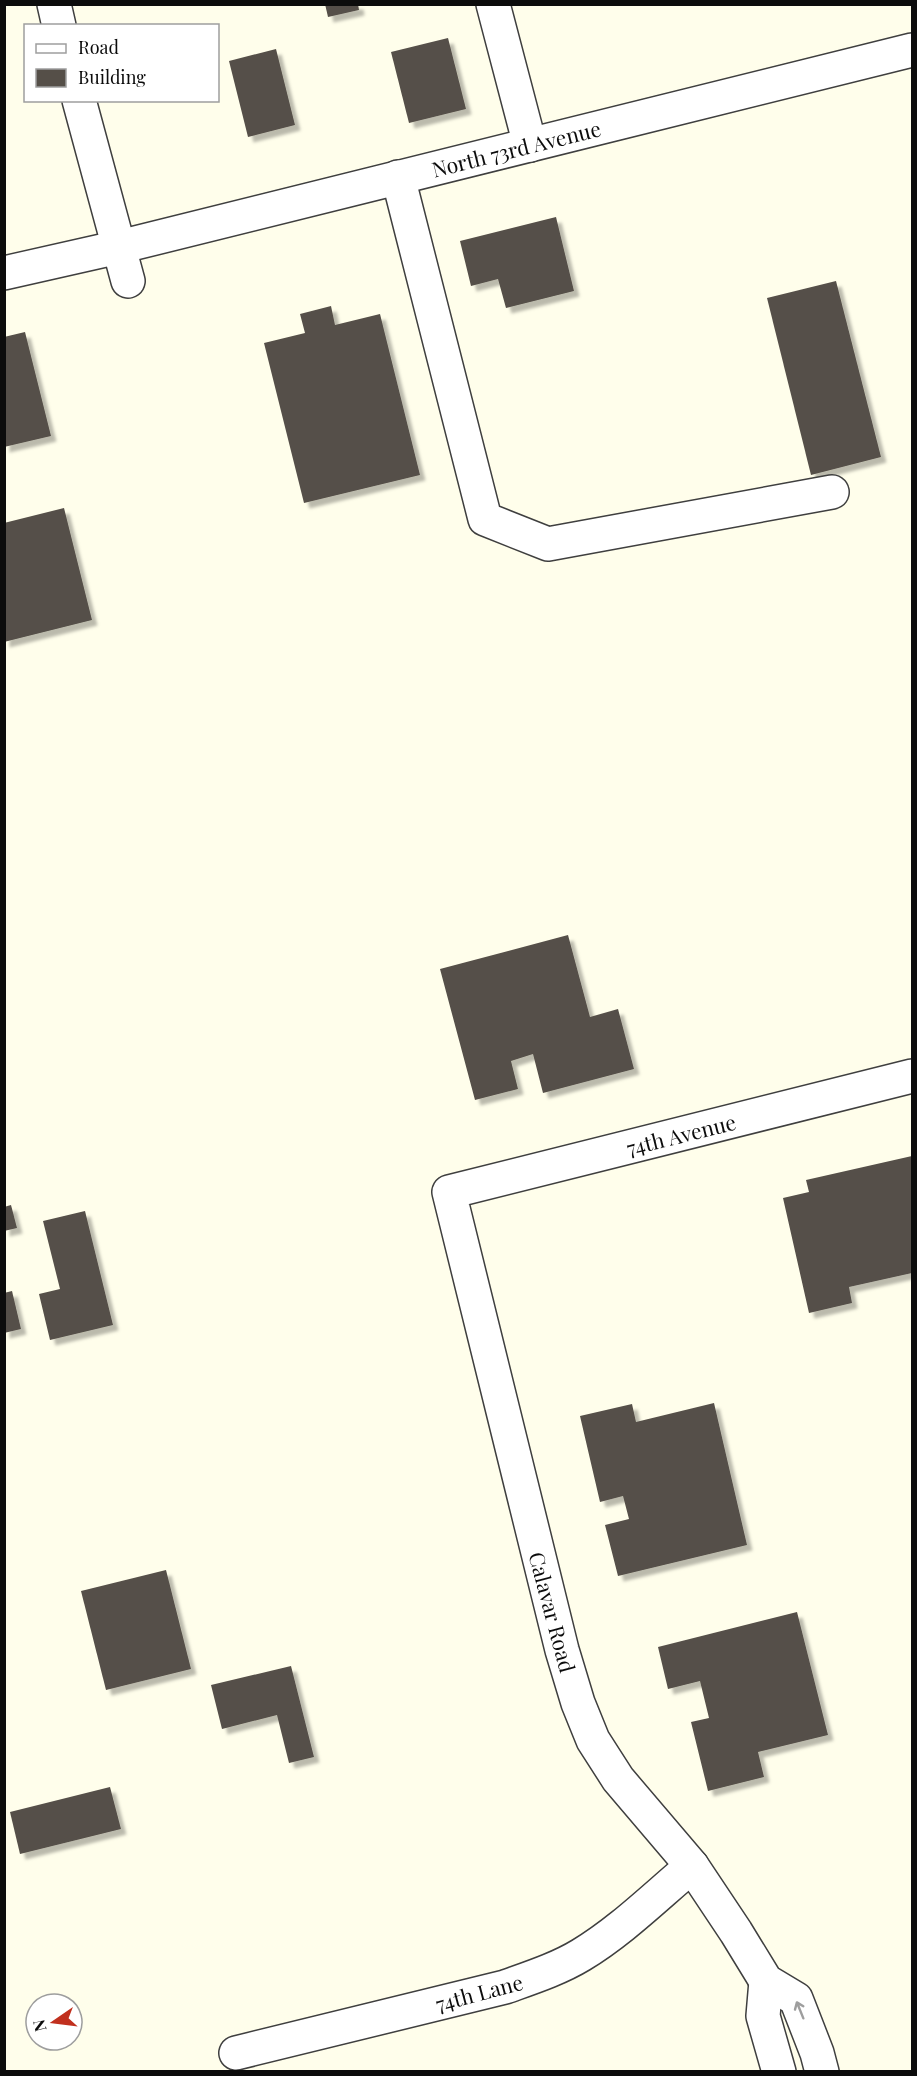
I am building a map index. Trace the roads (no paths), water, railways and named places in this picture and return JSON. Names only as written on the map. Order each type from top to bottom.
[{"type":"street","points":[[54,4],[59,24]]},
{"type":"street","points":[[493,4],[530,145]]},
{"type":"street","name":"North 73rd Avenue","points":[[4,273],[119,247],[912,50]]},
{"type":"street","points":[[80,102],[128,281]]},
{"type":"street","points":[[398,177],[485,519],[548,544],[832,492]]},
{"type":"street","name":"74th Avenue","points":[[449,1192],[912,1076]]},
{"type":"street","name":"Calavar Road","points":[[449,1192],[562,1650],[578,1703],[593,1740],[618,1779],[692,1866],[766,1981],[796,2000],[822,2072]]},
{"type":"street","name":"74th Lane","points":[[236,2054],[505,1987],[535,1976],[580,1956],[613,1933],[692,1866]]},
{"type":"street","points":[[766,1981],[764,2016],[779,2072]]}]
